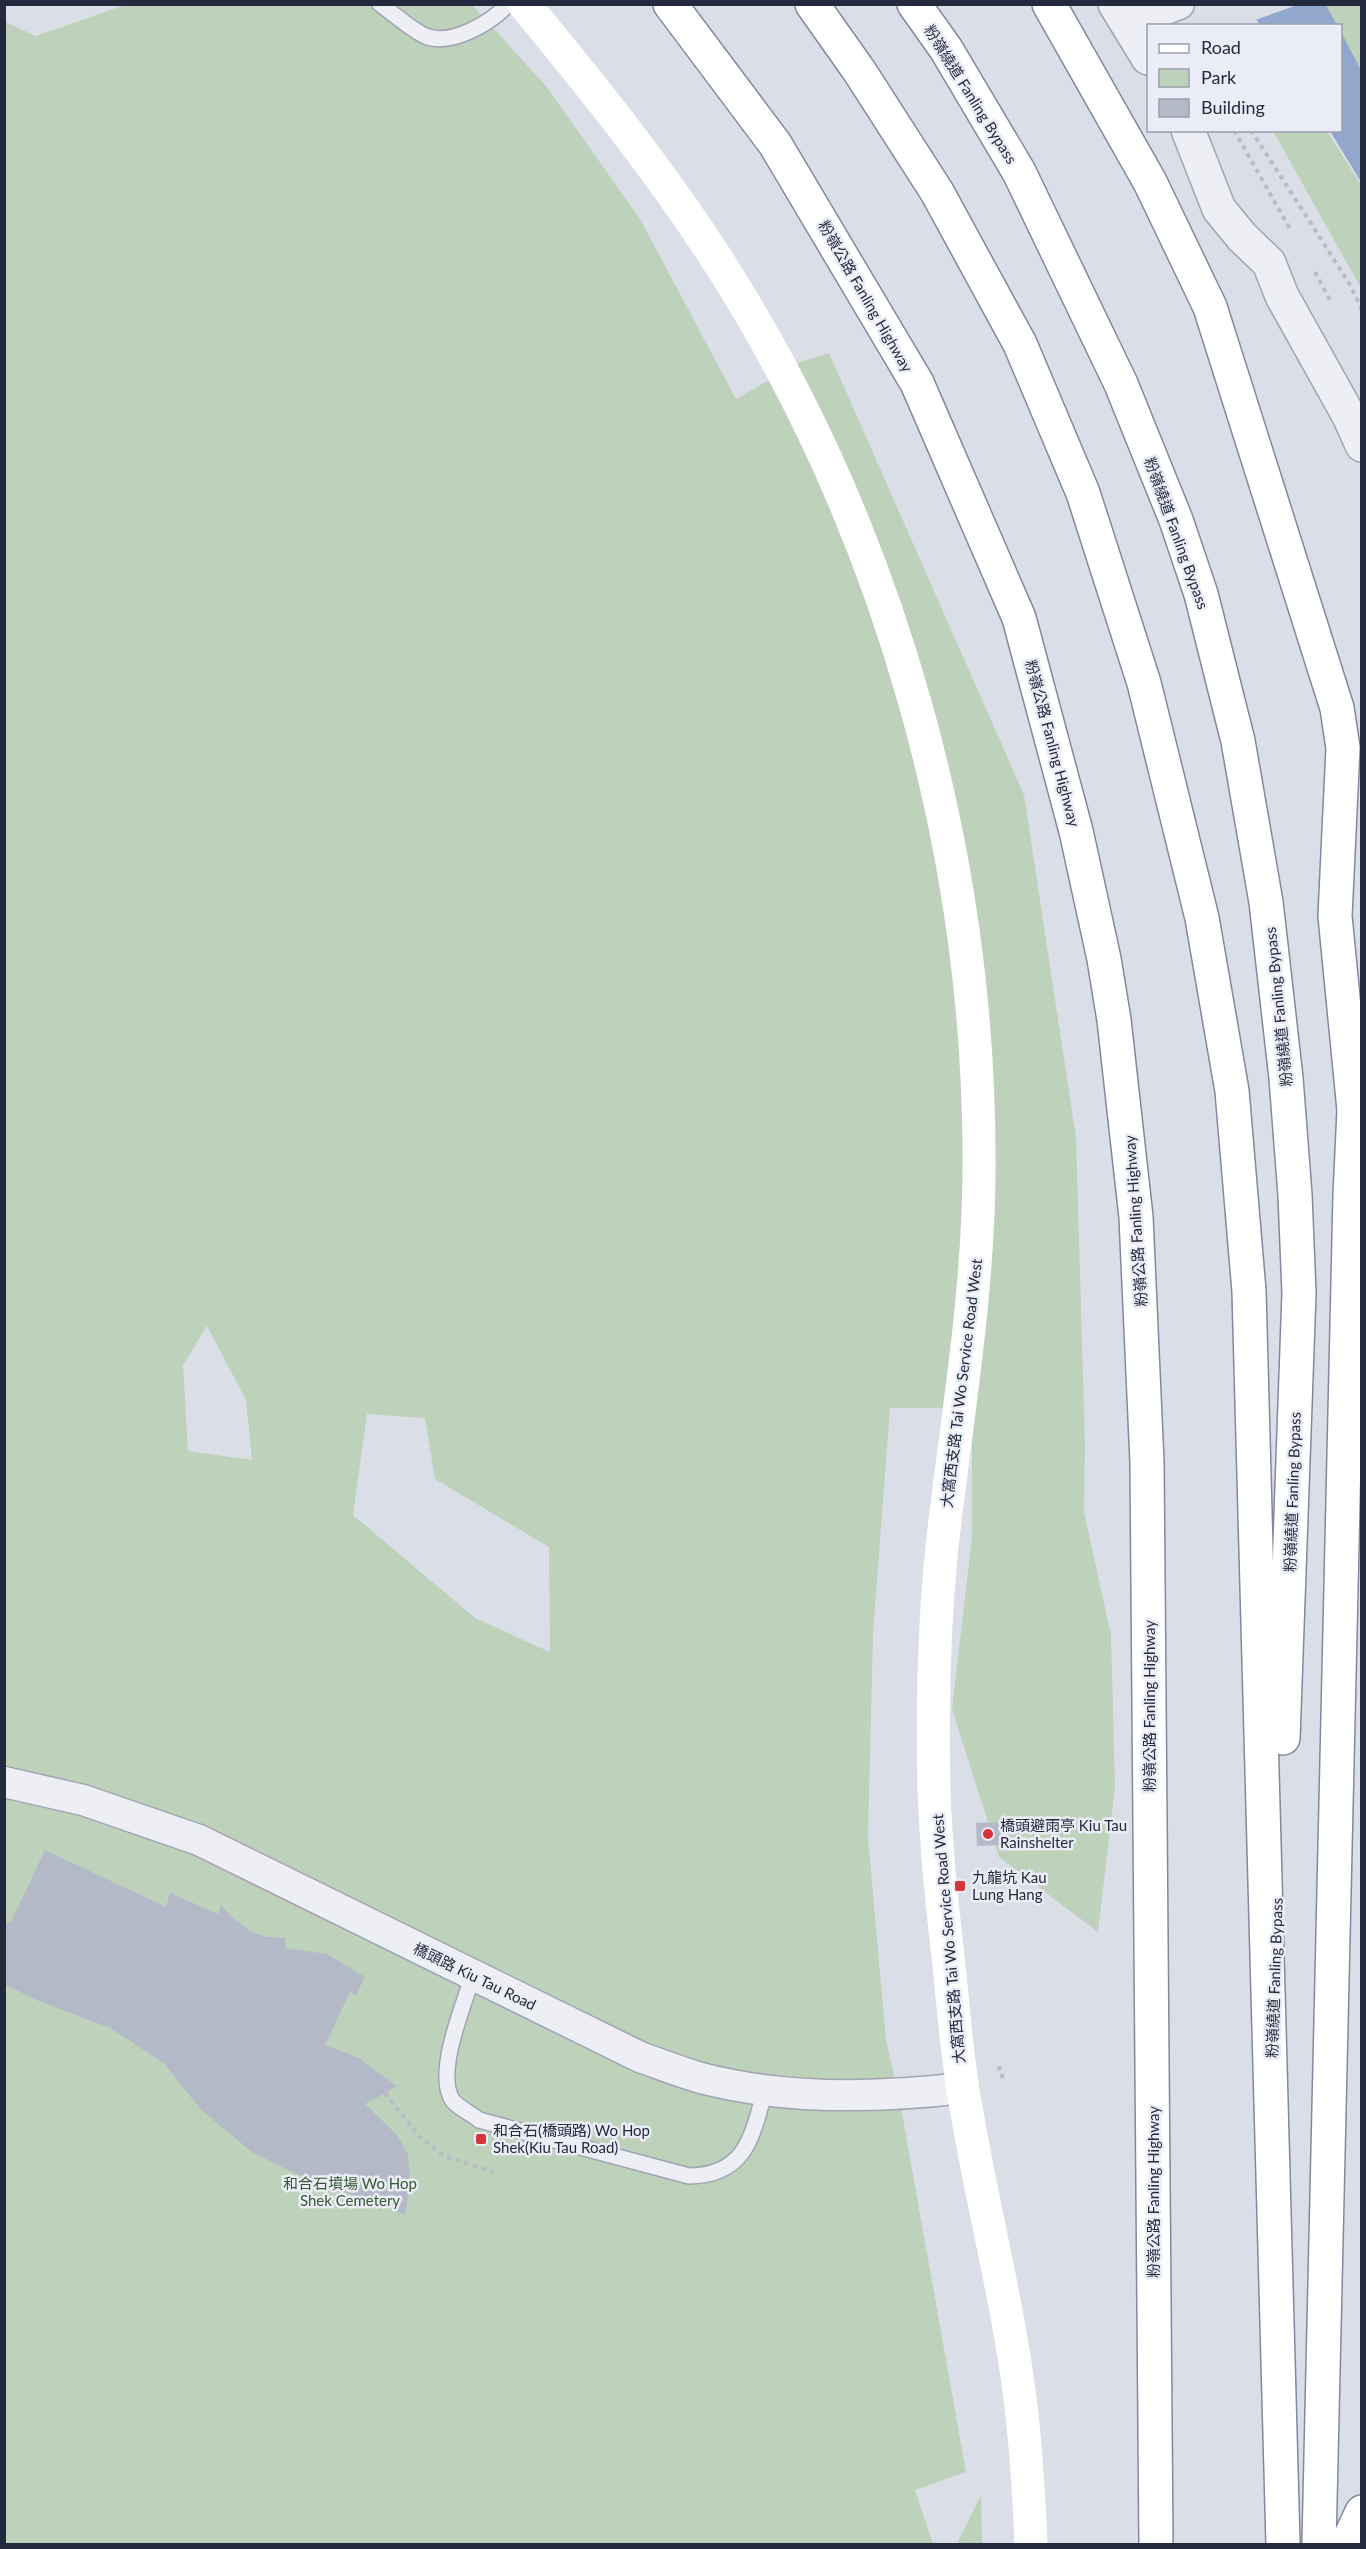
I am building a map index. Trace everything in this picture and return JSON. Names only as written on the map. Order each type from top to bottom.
[{"type":"main road","name":"大窩西支路 Tai Wo Service Road West","points":[[524,4],[645,154],[688,214],[729,278],[801,410],[831,474],[882,602],[928,747],[948,832],[962,912],[971,987],[978,1067],[980,1178],[970,1326],[944,1528],[934,1703],[934,1790],[940,1884],[963,2088],[1021,2400],[1031,2544]]},
{"type":"main road","name":"粉嶺公路 Fanling Highway","points":[[670,4],[775,144],[917,383],[946,446],[1019,618],[1076,831],[1104,959],[1131,1150],[1143,1343],[1147,1462],[1156,2543]]},
{"type":"main road","points":[[812,4],[860,72],[936,192],[1020,344],[1083,493],[1140,672],[1202,918],[1232,1091],[1250,1291],[1283,2544]]},
{"type":"main road","name":"粉嶺繞道 Fanling Bypass","points":[[914,4],[946,49],[1019,172],[1121,384],[1176,520],[1220,663],[1238,741],[1266,902],[1286,1078],[1299,1293],[1270,2084]]},
{"type":"main road","points":[[1049,4],[1150,182],[1210,307],[1337,708],[1343,748],[1335,916],[1358,1118],[1350,1196],[1327,2094],[1319,2544]]},
{"type":"main road","points":[[1347,2544],[1362,2512]]},
{"type":"street","points":[[1147,55],[1121,14],[1179,4]]},
{"type":"street","points":[[1189,132],[1219,209],[1269,263],[1282,296],[1349,416],[1362,445]]},
{"type":"street","name":"橋頭路 Kiu Tau Road","points":[[4,1782],[82,1800],[199,1840],[640,2057],[701,2078],[765,2090],[908,2095],[963,2088]]},
{"type":"lane","points":[[380,4],[425,36],[454,37],[494,19],[508,4]]},
{"type":"lane","points":[[473,1975],[448,2060],[446,2083],[454,2101],[479,2120],[689,2176],[711,2176],[737,2162],[752,2137],[765,2090]]},
{"type":"path","points":[[1252,132],[1349,283],[1362,310]]},
{"type":"path","points":[[386,2093],[420,2136],[444,2156],[495,2173]]},
{"type":"green space","name":"和合石墳場 Wo Hop Shek Cemetery","points":[[125,5],[472,5],[546,86],[640,219],[736,399],[801,362],[829,353],[1024,795],[1076,1138],[1085,1446],[1084,1512],[1111,1635],[1115,1787],[1098,1932],[999,1857],[952,1709],[972,1537],[972,1408],[890,1408],[873,1633],[868,1837],[886,2040],[900,2102],[966,2472],[915,2490],[933,2544],[5,2544],[5,22],[36,36]],"holes":[[[207,1326],[246,1400],[252,1460],[188,1451],[183,1365]],[[367,1414],[425,1418],[435,1479],[549,1547],[550,1652],[475,1618],[353,1515]]]},
{"type":"green space","points":[[1326,5],[1361,5],[1361,71],[1342,34],[1342,24],[1336,24]]},
{"type":"green space","points":[[1274,132],[1328,132],[1361,185],[1361,288]]},
{"type":"green space","points":[[981,2495],[982,2544],[957,2544]]},
{"type":"water","points":[[1246,5],[1326,5],[1336,24],[1259,24]]},
{"type":"water","points":[[1342,34],[1361,70],[1361,182],[1331,132],[1342,132]]},
{"type":"pier","points":[[1243,4],[1297,5],[1253,21]]},
{"type":"building","name":"橋頭避雨亭 Kiu Tau Rainshelter","points":[[1000,1822],[1001,1845],[977,1846],[976,1823]]},
{"type":"building","points":[[45,1850],[166,1907],[170,1893],[218,1914],[221,1905],[234,1919],[252,1932],[266,1937],[286,1938],[285,1948],[327,1954],[365,1977],[356,1995],[350,1992],[325,2045],[359,2058],[397,2086],[365,2104],[396,2134],[408,2154],[410,2186],[405,2215],[292,2172],[252,2152],[201,2110],[164,2063],[110,2028],[39,2001],[4,1984],[4,1923],[11,1922]]},
{"type":"place","name":"橋頭避雨亭 Kiu Tau Rainshelter","points":[[988,1834]]},
{"type":"place","name":"九龍坑 Kau Lung Hang","points":[[960,1886]]},
{"type":"place","name":"和合石(橋頭路) Wo Hop Shek(Kiu Tau Road)","points":[[481,2139]]}]
